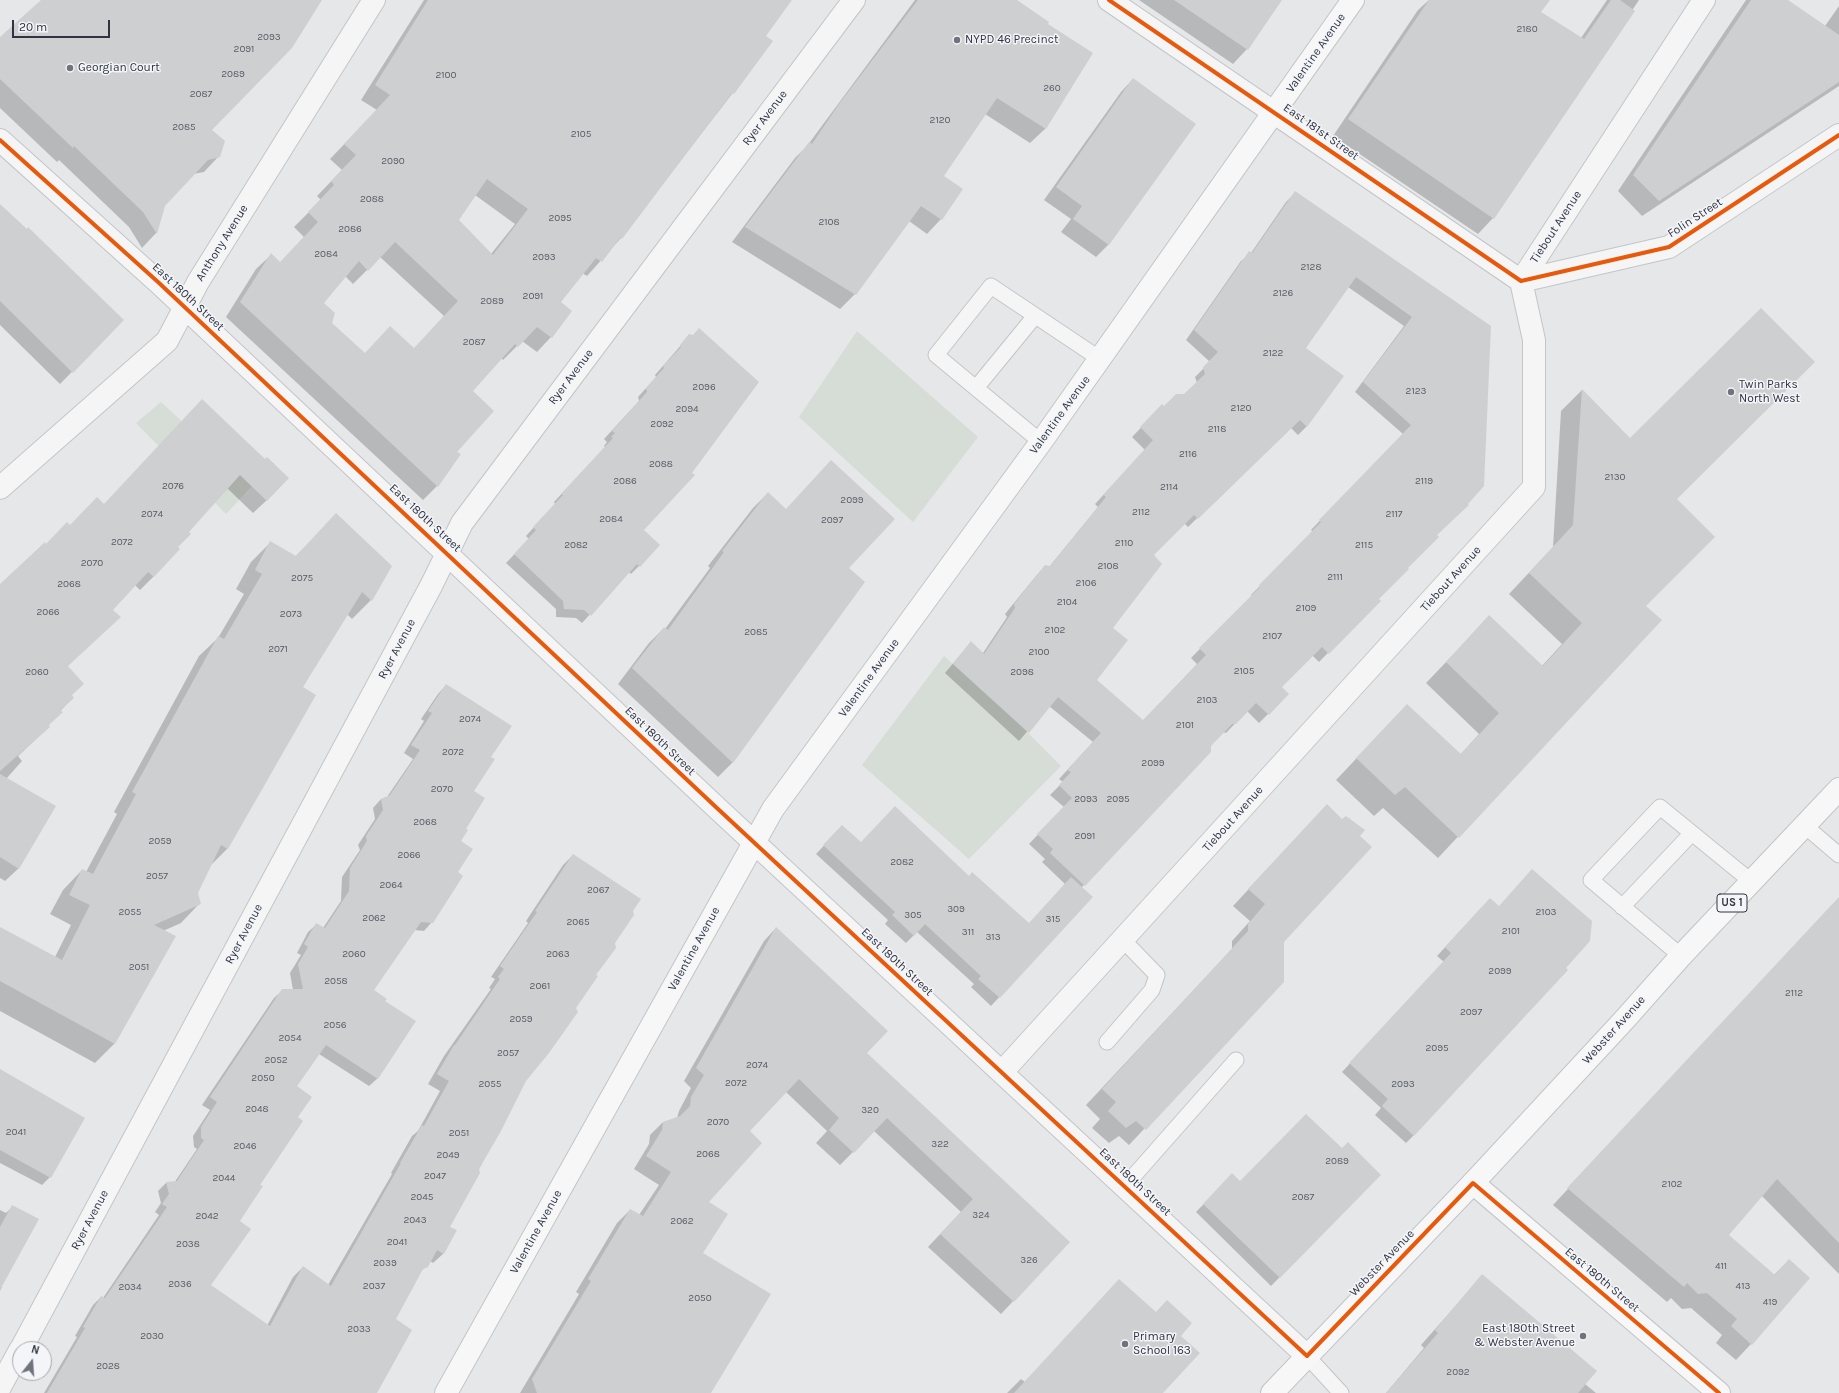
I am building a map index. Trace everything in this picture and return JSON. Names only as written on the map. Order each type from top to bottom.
[{"type":"street","name":"Anthony Avenue","points":[[0,488],[167,341],[198,282],[374,0]]},
{"type":"street","name":"Ryer Avenue","points":[[24,1341],[427,593],[462,523],[854,0]]},
{"type":"street","name":"East 181st Street","points":[[1109,0],[1521,281]]},
{"type":"street","name":"Valentine Avenue","points":[[446,1393],[773,809],[1100,360],[1353,0]]},
{"type":"street","name":"Tiebout Avenue","points":[[1002,1072],[1534,487],[1534,340],[1521,281],[1704,0]]},
{"type":"street","name":"Folin Street","points":[[1521,281],[1669,247],[1839,135]]},
{"type":"street","name":"East 180th Street","points":[[0,140],[184,308],[754,842],[1307,1356]]},
{"type":"street","name":"Webster Avenue","points":[[1272,1393],[1472,1183],[1626,1018],[1681,956],[1839,789]]},
{"type":"street","name":"East 180th Street","points":[[1472,1183],[1720,1393]]},
{"type":"street","name":"Ryer Avenue","points":[[0,1387],[12,1364]]},
{"type":"lane","points":[[1041,442],[936,355],[991,286],[1100,360]]},
{"type":"lane","points":[[976,388],[1035,316]]},
{"type":"lane","points":[[1681,956],[1591,880],[1660,808],[1752,882]]},
{"type":"lane","points":[[1805,826],[1839,856]]},
{"type":"lane","points":[[1622,907],[1691,834]]},
{"type":"lane","points":[[1107,1042],[1152,990],[1157,975],[1123,940]]},
{"type":"lane","points":[[1124,1186],[1236,1060]]},
{"type":"lane","points":[[1307,1356],[1341,1393]]},
{"type":"shaded area","points":[[857,331],[978,437],[913,522],[799,417]]},
{"type":"shaded area","points":[[161,402],[252,486],[226,514],[136,423]]},
{"type":"shaded area","points":[[944,656],[1022,727],[1061,766],[969,859],[862,765]]},
{"type":"building","points":[[41,0],[322,0],[292,48],[212,130],[225,141],[220,157],[208,160],[165,206],[157,234],[143,212],[74,146],[73,148],[0,79],[0,37]]},
{"type":"building","points":[[428,0],[792,0],[766,36],[773,41],[734,94],[732,93],[622,239],[620,238],[602,262],[596,258],[561,302],[572,311],[552,338],[537,327],[518,347],[515,344],[473,391],[494,411],[457,452],[461,454],[438,487],[240,302],[271,253],[280,262],[318,222],[308,212],[334,185],[331,181],[356,155],[344,144],[390,95],[375,85]],"holes":[[[487,179],[528,209],[493,255],[459,220]],[[395,242],[458,301],[414,348],[390,326],[365,353],[332,323],[335,313],[324,303],[359,261],[368,271]]]},
{"type":"building","points":[[918,0],[1017,0],[1049,22],[1048,24],[1093,53],[1046,129],[997,98],[944,176],[963,189],[942,220],[921,206],[856,295],[745,227],[809,142],[812,144],[839,104]]},
{"type":"building","points":[[1174,0],[1282,0],[1248,50]]},
{"type":"building","points":[[1429,0],[1550,0],[1541,12],[1584,39],[1611,0],[1620,0],[1635,11],[1494,219],[1348,119]]},
{"type":"building","points":[[1751,0],[1788,0],[1839,35],[1839,82],[1659,201],[1633,175]]},
{"type":"building","points":[[1133,78],[1196,124],[1109,245],[1073,219],[1082,206],[1056,187]]},
{"type":"building","points":[[1295,191],[1491,326],[1484,486],[1468,504],[1469,505],[1437,535],[1439,537],[1379,599],[1381,601],[1329,654],[1322,647],[1282,687],[1289,694],[1269,715],[1256,703],[1236,724],[1232,724],[1211,746],[1211,752],[1085,886],[1050,853],[1053,849],[1037,834],[1072,798],[1059,785],[1071,772],[1067,770],[1101,733],[1058,697],[1029,733],[953,664],[971,641],[984,654],[1015,608],[1014,604],[1032,581],[1045,565],[1050,566],[1106,497],[1103,495],[1153,440],[1140,427],[1162,404],[1164,406],[1176,394],[1184,394],[1205,374],[1203,367],[1218,352],[1194,330],[1249,251],[1252,253]],"holes":[[[1356,277],[1412,317],[1363,382],[1411,425],[1319,520],[1321,522],[1259,585],[1260,587],[1199,648],[1206,655],[1143,720],[1097,680],[1128,640],[1113,628],[1162,564],[1154,555],[1194,515],[1198,519],[1300,420],[1307,427],[1344,376],[1306,348]]]},
{"type":"building","points":[[0,204],[27,229],[28,227],[124,320],[73,373],[0,301]]},
{"type":"building","points":[[1761,308],[1815,362],[1677,499],[1715,537],[1646,606],[1662,620],[1459,838],[1405,787],[1395,795],[1356,758],[1407,704],[1461,754],[1499,713],[1446,662],[1489,615],[1543,666],[1582,623],[1529,573],[1573,525],[1582,389],[1630,438]]},
{"type":"building","points":[[699,328],[759,382],[692,473],[695,475],[644,530],[660,545],[640,567],[637,564],[591,616],[584,610],[564,609],[563,601],[514,554],[536,530],[533,527],[563,495],[561,494],[613,438],[611,437],[615,433],[612,431],[647,392],[646,388],[664,368],[663,366],[681,347],[680,345],[689,334],[693,335]]},
{"type":"building","points":[[202,399],[265,459],[267,457],[289,478],[267,501],[240,475],[189,532],[191,534],[178,547],[180,549],[154,577],[148,572],[113,610],[121,617],[68,666],[84,684],[72,695],[74,698],[60,710],[63,712],[49,725],[50,727],[0,771],[0,584],[45,542],[46,544],[67,522],[70,525],[97,497],[104,504]]},
{"type":"building","points":[[831,460],[895,519],[849,568],[865,582],[733,763],[632,668],[664,627],[668,630],[724,552],[722,551],[768,492],[786,509]]},
{"type":"building","points":[[336,513],[392,566],[372,601],[362,592],[303,687],[316,695],[228,849],[221,845],[198,893],[201,904],[154,925],[176,936],[115,1044],[0,981],[0,927],[62,960],[90,905],[69,895],[82,869],[93,874],[136,794],[132,792],[218,636],[224,639],[262,574],[255,570],[270,541],[296,556]]},
{"type":"building","points":[[446,684],[512,726],[491,757],[495,759],[474,791],[485,798],[466,829],[468,830],[461,841],[473,849],[458,872],[463,876],[433,923],[421,922],[374,990],[387,999],[385,1001],[416,1021],[378,1079],[326,1045],[297,1086],[312,1097],[298,1117],[303,1121],[260,1185],[263,1186],[240,1221],[251,1229],[211,1285],[270,1326],[303,1266],[331,1286],[400,1163],[422,1125],[424,1126],[449,1081],[437,1074],[454,1045],[500,979],[498,977],[504,969],[500,966],[537,912],[535,911],[573,854],[641,899],[633,911],[634,915],[615,943],[616,948],[596,975],[598,976],[576,1008],[578,1012],[549,1053],[526,1081],[501,1131],[479,1169],[480,1173],[450,1227],[457,1230],[444,1254],[437,1250],[428,1267],[423,1269],[396,1319],[412,1330],[377,1393],[47,1393],[85,1328],[83,1327],[101,1296],[105,1298],[167,1207],[162,1204],[169,1194],[166,1182],[177,1181],[204,1140],[201,1138],[201,1127],[217,1102],[210,1097],[282,989],[303,989],[298,964],[308,947],[304,944],[316,923],[325,928],[349,891],[350,868],[367,841],[366,836],[383,810],[381,799],[390,795],[420,750],[411,745],[432,713],[428,711]]},
{"type":"building","points":[[0,774],[56,806],[19,869],[0,857]]},
{"type":"building","points":[[1327,804],[1342,819],[1346,816],[1365,830],[1360,836],[1372,847],[1284,942],[1284,982],[1146,1130],[1136,1121],[1126,1128],[1108,1111],[1116,1102],[1102,1089],[1248,931],[1248,924],[1265,904],[1248,889]]},
{"type":"building","points":[[895,806],[969,876],[972,872],[1029,923],[1071,877],[1093,897],[1000,998],[978,979],[981,976],[925,924],[914,936],[892,915],[895,912],[823,845],[842,825],[861,842]]},
{"type":"building","points":[[1532,869],[1592,921],[1590,941],[1566,968],[1568,970],[1414,1136],[1382,1106],[1388,1099],[1349,1063],[1451,953],[1445,947],[1490,898],[1499,906]]},
{"type":"building","points":[[1839,897],[1839,1243],[1777,1179],[1729,1235],[1775,1275],[1789,1259],[1810,1278],[1752,1345],[1731,1326],[1737,1319],[1707,1293],[1698,1294],[1687,1283],[1684,1287],[1567,1188]]},
{"type":"building","points":[[776,927],[888,1031],[867,1053],[1070,1242],[1014,1302],[940,1234],[973,1199],[887,1118],[854,1153],[829,1130],[839,1118],[799,1079],[750,1131],[762,1143],[709,1202],[728,1214],[703,1253],[771,1294],[711,1393],[537,1393],[532,1379],[591,1281],[588,1279],[630,1209],[643,1216],[671,1172],[646,1156],[662,1130],[663,1122],[680,1116],[690,1106],[691,1097],[704,1075],[696,1068]]},
{"type":"building","points":[[0,1069],[85,1118],[51,1178],[0,1150]]},
{"type":"building","points":[[1306,1114],[1342,1148],[1348,1142],[1381,1175],[1280,1278],[1203,1204],[1232,1173],[1240,1181]]},
{"type":"building","points":[[12,1205],[39,1219],[0,1290],[0,1227]]},
{"type":"building","points":[[1482,1274],[1597,1371],[1578,1393],[1386,1393],[1438,1333],[1435,1330]]},
{"type":"building","name":"Primary School 163","points":[[1119,1279],[1156,1312],[1167,1300],[1192,1323],[1181,1336],[1200,1353],[1163,1393],[1014,1393]]},
{"type":"cycle path","points":[[1109,0],[1521,281],[1669,247],[1839,135]]},
{"type":"cycle path","points":[[0,140],[158,282],[718,809],[1307,1356],[1473,1183],[1719,1393]]},
{"type":"place","name":"NYPD 46 Precinct","points":[[957,40]]},
{"type":"place","name":"Georgian Court","points":[[70,68]]},
{"type":"place","name":"Twin Parks North West","points":[[1731,392]]},
{"type":"place","name":"East 180th Street & Webster Avenue","points":[[1583,1336]]},
{"type":"place","name":"Primary School 163","points":[[1125,1344]]}]
